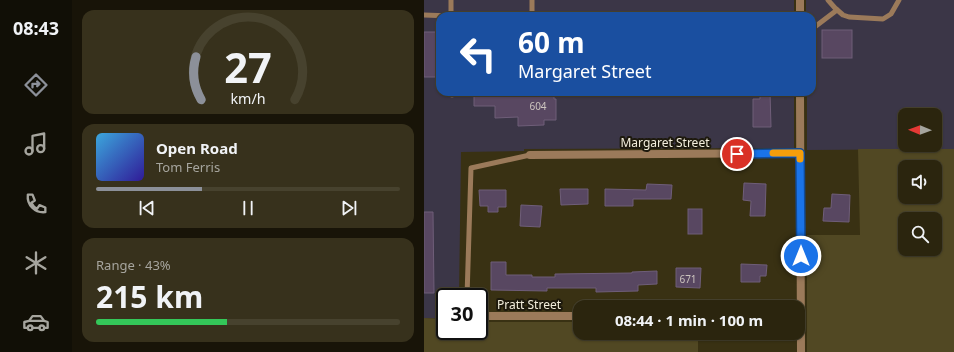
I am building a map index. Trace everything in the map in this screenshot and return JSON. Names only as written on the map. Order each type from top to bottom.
[{"type":"street","points":[[800,0],[800,12]]},
{"type":"street","points":[[800,96],[800,300]]},
{"type":"street","name":"Margaret Street","points":[[530,155],[800,153]]},
{"type":"street","name":"Pratt Street","points":[[488,316],[573,316]]},
{"type":"street","points":[[801,340],[801,352]]},
{"type":"lane","points":[[451,0],[451,12]]},
{"type":"lane","points":[[532,0],[532,12]]},
{"type":"lane","points":[[828,0],[843,15],[883,19],[891,14],[899,0]]},
{"type":"lane","points":[[816,26],[837,10]]},
{"type":"lane","points":[[424,15],[436,15]]},
{"type":"lane","points":[[467,288],[470,168],[530,155]]},
{"type":"shaded area","points":[[424,0],[794,0],[794,12],[436,12],[436,96],[794,96],[794,148],[524,149],[524,151],[461,152],[459,288],[436,288],[436,319],[424,318]]},
{"type":"shaded area","points":[[806,0],[954,0],[954,149],[942,149],[942,108],[898,108],[898,149],[807,150],[807,96],[816,96],[816,12],[806,12]]},
{"type":"shaded area","points":[[858,149],[898,149],[898,152],[942,152],[942,149],[954,149],[954,352],[807,352],[807,235],[860,235]]},
{"type":"shaded area","points":[[424,318],[436,319],[436,340],[488,340],[488,322],[573,322],[573,340],[698,340],[698,352],[424,352]]},
{"type":"building","points":[[822,30],[852,30],[852,58],[822,58]]},
{"type":"building","points":[[424,32],[436,32],[436,77],[424,77]]},
{"type":"building","points":[[474,96],[554,96],[554,99],[556,99],[556,120],[544,120],[544,125],[518,126],[518,117],[495,118],[495,106],[474,106]]},
{"type":"building","points":[[760,96],[770,96],[771,127],[753,127],[753,99],[760,99]]},
{"type":"building","points":[[744,183],[766,184],[765,216],[750,216],[751,201],[743,200]]},
{"type":"building","points":[[647,184],[672,185],[671,199],[633,199],[633,206],[605,206],[605,189],[646,190]]},
{"type":"building","points":[[560,189],[588,189],[588,204],[561,205]]},
{"type":"building","points":[[479,190],[506,190],[506,207],[498,207],[498,212],[488,212],[488,206],[480,206]]},
{"type":"building","points":[[832,194],[850,195],[849,222],[823,221],[824,208],[831,208]]},
{"type":"building","points":[[521,205],[542,206],[540,227],[520,226]]},
{"type":"building","points":[[688,209],[702,209],[702,234],[688,234]]},
{"type":"building","points":[[424,212],[433,212],[434,293],[424,293]]},
{"type":"building","points":[[491,262],[506,262],[506,275],[532,275],[532,277],[555,277],[555,274],[632,273],[657,271],[657,284],[638,285],[638,291],[596,292],[596,288],[547,288],[547,291],[491,290]]},
{"type":"building","points":[[741,264],[767,265],[766,276],[760,276],[760,282],[741,282]]},
{"type":"building","points":[[676,268],[701,268],[700,288],[676,287]]},
{"type":"slow traffic","points":[[773,153],[800,153],[800,159]]},
{"type":"route","points":[[737,154],[800,153],[801,256]]}]
